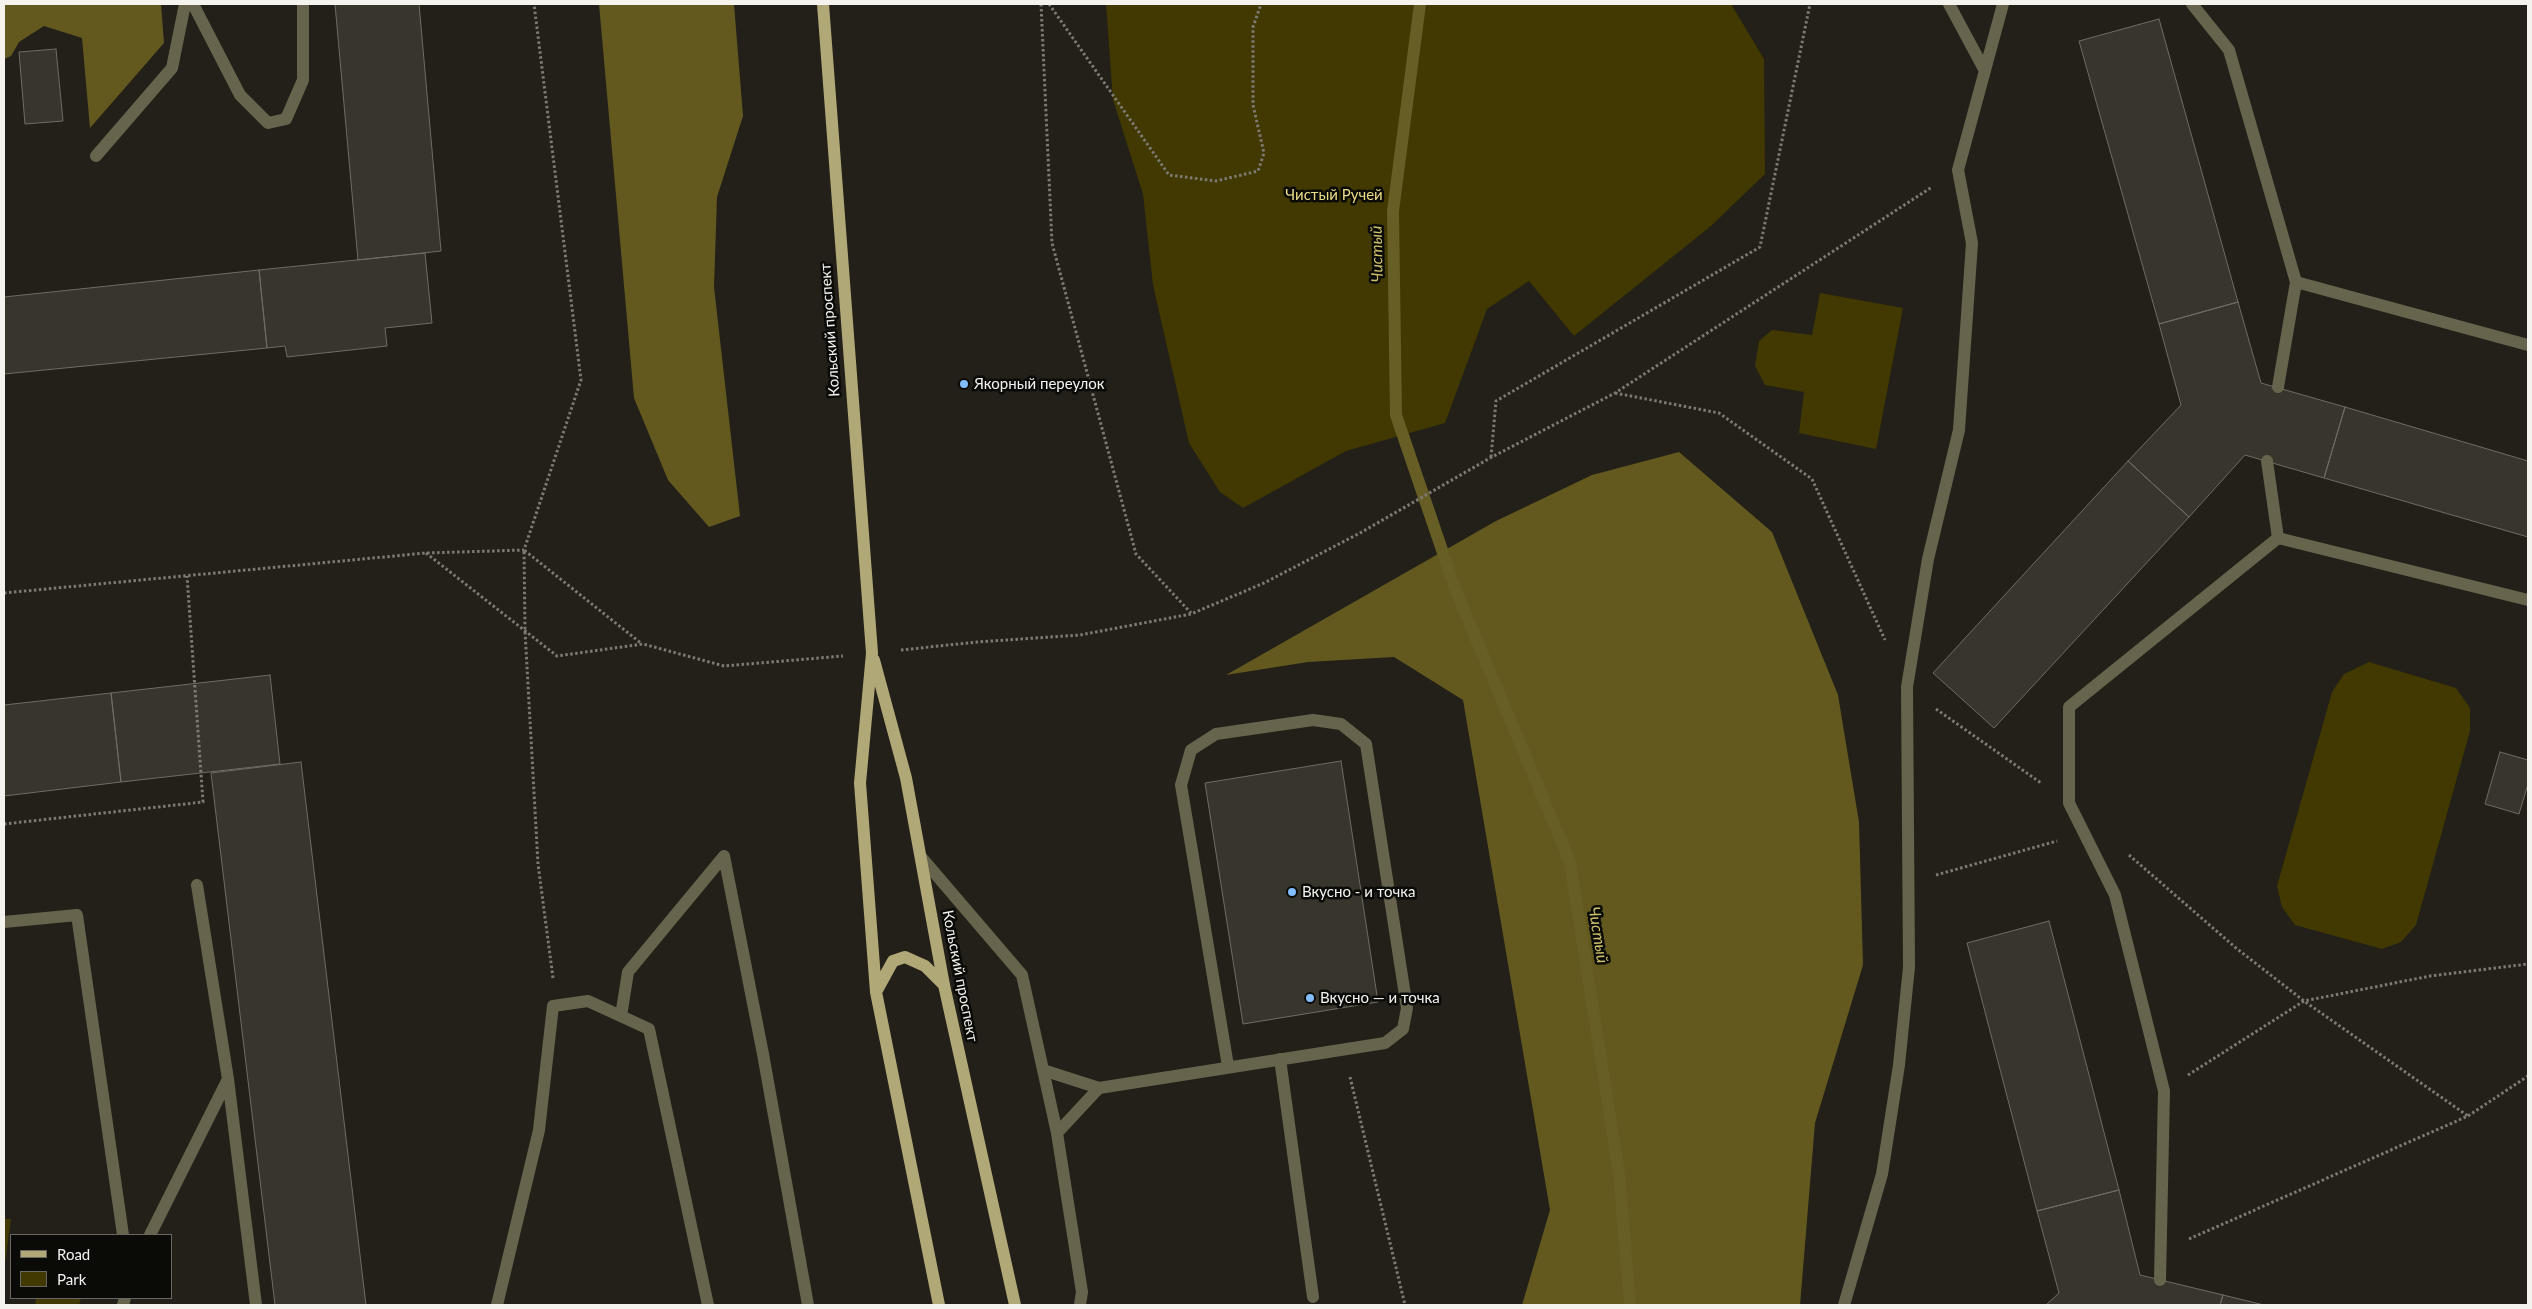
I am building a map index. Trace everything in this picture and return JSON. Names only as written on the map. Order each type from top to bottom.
[{"type":"main road","name":"Кольский проспект","points":[[823,4],[872,653],[860,783],[876,992],[938,1305]]},
{"type":"main road","name":"Кольский проспект","points":[[872,653],[906,778],[944,984],[1015,1305]]},
{"type":"main road","points":[[876,992],[893,961],[905,956],[925,966],[944,984]]},
{"type":"street","points":[[96,156],[172,68],[185,4]]},
{"type":"street","points":[[193,4],[240,95],[268,123],[286,119],[303,80],[303,4]]},
{"type":"street","points":[[1949,4],[1985,71]]},
{"type":"street","points":[[1844,1305],[1882,1174],[1898,1074],[1909,968],[1907,687],[1928,559],[1958,430],[1972,243],[1958,170],[2003,4]]},
{"type":"street","points":[[2192,4],[2229,50],[2296,282],[2278,388]]},
{"type":"street","points":[[2296,282],[2528,346]]},
{"type":"street","points":[[2267,461],[2278,538]]},
{"type":"street","points":[[2278,538],[2528,600]]},
{"type":"street","points":[[2160,1280],[2164,1091],[2115,895],[2069,804],[2069,706],[2278,538]]},
{"type":"street","points":[[1043,1070],[1099,1088],[1228,1066],[1385,1044],[1403,1029],[1407,1008],[1366,744],[1341,724],[1312,720],[1216,734],[1191,750],[1181,785],[1228,1066]]},
{"type":"street","points":[[621,1016],[628,972],[724,856],[764,1054],[808,1305]]},
{"type":"street","points":[[921,857],[1022,975],[1057,1133],[1082,1292],[1080,1305]]},
{"type":"street","points":[[197,885],[228,1079],[256,1305]]},
{"type":"street","points":[[4,922],[77,915],[123,1234]]},
{"type":"street","points":[[498,1305],[539,1130],[553,1006],[588,1001],[648,1029],[708,1305]]},
{"type":"street","points":[[1280,1059],[1314,1297]]},
{"type":"street","points":[[150,1234],[228,1079]]},
{"type":"street","points":[[1057,1133],[1099,1088]]},
{"type":"path","points":[[534,4],[581,380],[524,550],[525,631],[538,864],[553,970],[553,1006]]},
{"type":"path","points":[[1042,4],[1052,243],[1136,554],[1191,614]]},
{"type":"path","points":[[1049,4],[1169,175],[1216,181],[1258,171],[1264,153],[1253,105],[1253,27],[1260,4]]},
{"type":"path","points":[[1490,458],[1496,401],[1760,247],[1810,4]]},
{"type":"path","points":[[426,553],[557,656],[642,644],[724,666],[977,642],[1080,636],[1191,614],[1264,583],[1360,533],[1490,458],[1615,393],[1958,170]]},
{"type":"path","points":[[1615,393],[1719,413],[1812,479],[1886,642]]},
{"type":"path","points":[[4,593],[426,553],[524,550],[642,644]]},
{"type":"path","points":[[4,824],[203,802],[187,576]]},
{"type":"path","points":[[1907,687],[2069,804]]},
{"type":"path","points":[[1908,882],[2084,834]]},
{"type":"path","points":[[2127,854],[2236,948],[2304,1001],[2468,1116]]},
{"type":"path","points":[[2164,1091],[2304,1001],[2430,976],[2528,964]]},
{"type":"path","points":[[1343,1049],[1405,1305]]},
{"type":"path","points":[[2162,1251],[2468,1116],[2528,1076]]},
{"type":"green space","name":"Чистый Ручей","points":[[1106,4],[1731,4],[1764,59],[1765,174],[1711,226],[1574,336],[1529,281],[1487,309],[1445,423],[1346,451],[1243,508],[1220,492],[1189,443],[1153,285],[1143,194],[1113,100]]},
{"type":"green space","points":[[1820,293],[1903,308],[1876,449],[1799,433],[1804,392],[1765,385],[1755,366],[1759,341],[1772,330],[1812,335]]},
{"type":"green space","points":[[2369,662],[2456,688],[2470,708],[2470,731],[2416,925],[2401,942],[2382,949],[2295,925],[2282,907],[2277,886],[2332,692],[2344,674]]},
{"type":"green space","points":[[4,1219],[11,1219],[4,1270]]},
{"type":"green space","points":[[36,1299],[81,1299],[79,1305],[35,1305]]},
{"type":"shaded area","points":[[4,4],[161,4],[164,43],[90,128],[82,38],[44,26],[19,42],[11,56],[4,59]]},
{"type":"shaded area","points":[[599,4],[734,4],[743,116],[717,197],[714,287],[740,516],[709,527],[668,480],[634,398]]},
{"type":"shaded area","points":[[1679,452],[1772,532],[1838,695],[1859,822],[1863,965],[1815,1123],[1800,1305],[1522,1305],[1550,1210],[1463,700],[1394,657],[1308,662],[1226,675],[1496,521],[1592,475]]},
{"type":"building","points":[[335,4],[419,4],[441,251],[358,260]]},
{"type":"building","points":[[2159,19],[2238,302],[2159,324],[2079,41]]},
{"type":"building","points":[[56,49],[63,121],[25,124],[19,52]]},
{"type":"building","points":[[425,253],[432,323],[385,328],[387,346],[287,357],[285,346],[267,348],[259,270]]},
{"type":"building","points":[[259,270],[267,348],[4,374],[4,297]]},
{"type":"building","points":[[2238,302],[2261,383],[2345,407],[2324,478],[2245,455],[2189,517],[2128,461],[2181,405],[2159,324]]},
{"type":"building","points":[[2345,407],[2528,461],[2528,537],[2324,478]]},
{"type":"building","points":[[2128,461],[2189,517],[1994,728],[1933,673]]},
{"type":"building","points":[[270,675],[280,764],[121,782],[111,693]]},
{"type":"building","points":[[111,693],[121,782],[4,796],[4,705]]},
{"type":"building","points":[[2500,752],[2528,760],[2528,784],[2519,814],[2485,804]]},
{"type":"building","name":"Вкусно - и точка","points":[[1341,761],[1378,1002],[1243,1024],[1205,783]]},
{"type":"building","points":[[301,762],[366,1305],[275,1305],[211,773]]},
{"type":"building","points":[[2049,921],[2119,1190],[2037,1211],[1967,943]]},
{"type":"building","points":[[2119,1190],[2140,1275],[2223,1295],[2220,1305],[2046,1305],[2059,1293],[2037,1211]]},
{"type":"building","points":[[2223,1295],[2264,1305],[2220,1305]]},
{"type":"waterway","name":"Чистый","points":[[1420,4],[1393,211],[1396,415],[1456,591],[1570,862],[1619,1174],[1630,1305]]},
{"type":"place","name":"Якорный переулок","points":[[964,384]]},
{"type":"place","name":"Вкусно - и точка","points":[[1292,892]]},
{"type":"place","name":"Вкусно — и точка","points":[[1310,998]]}]
